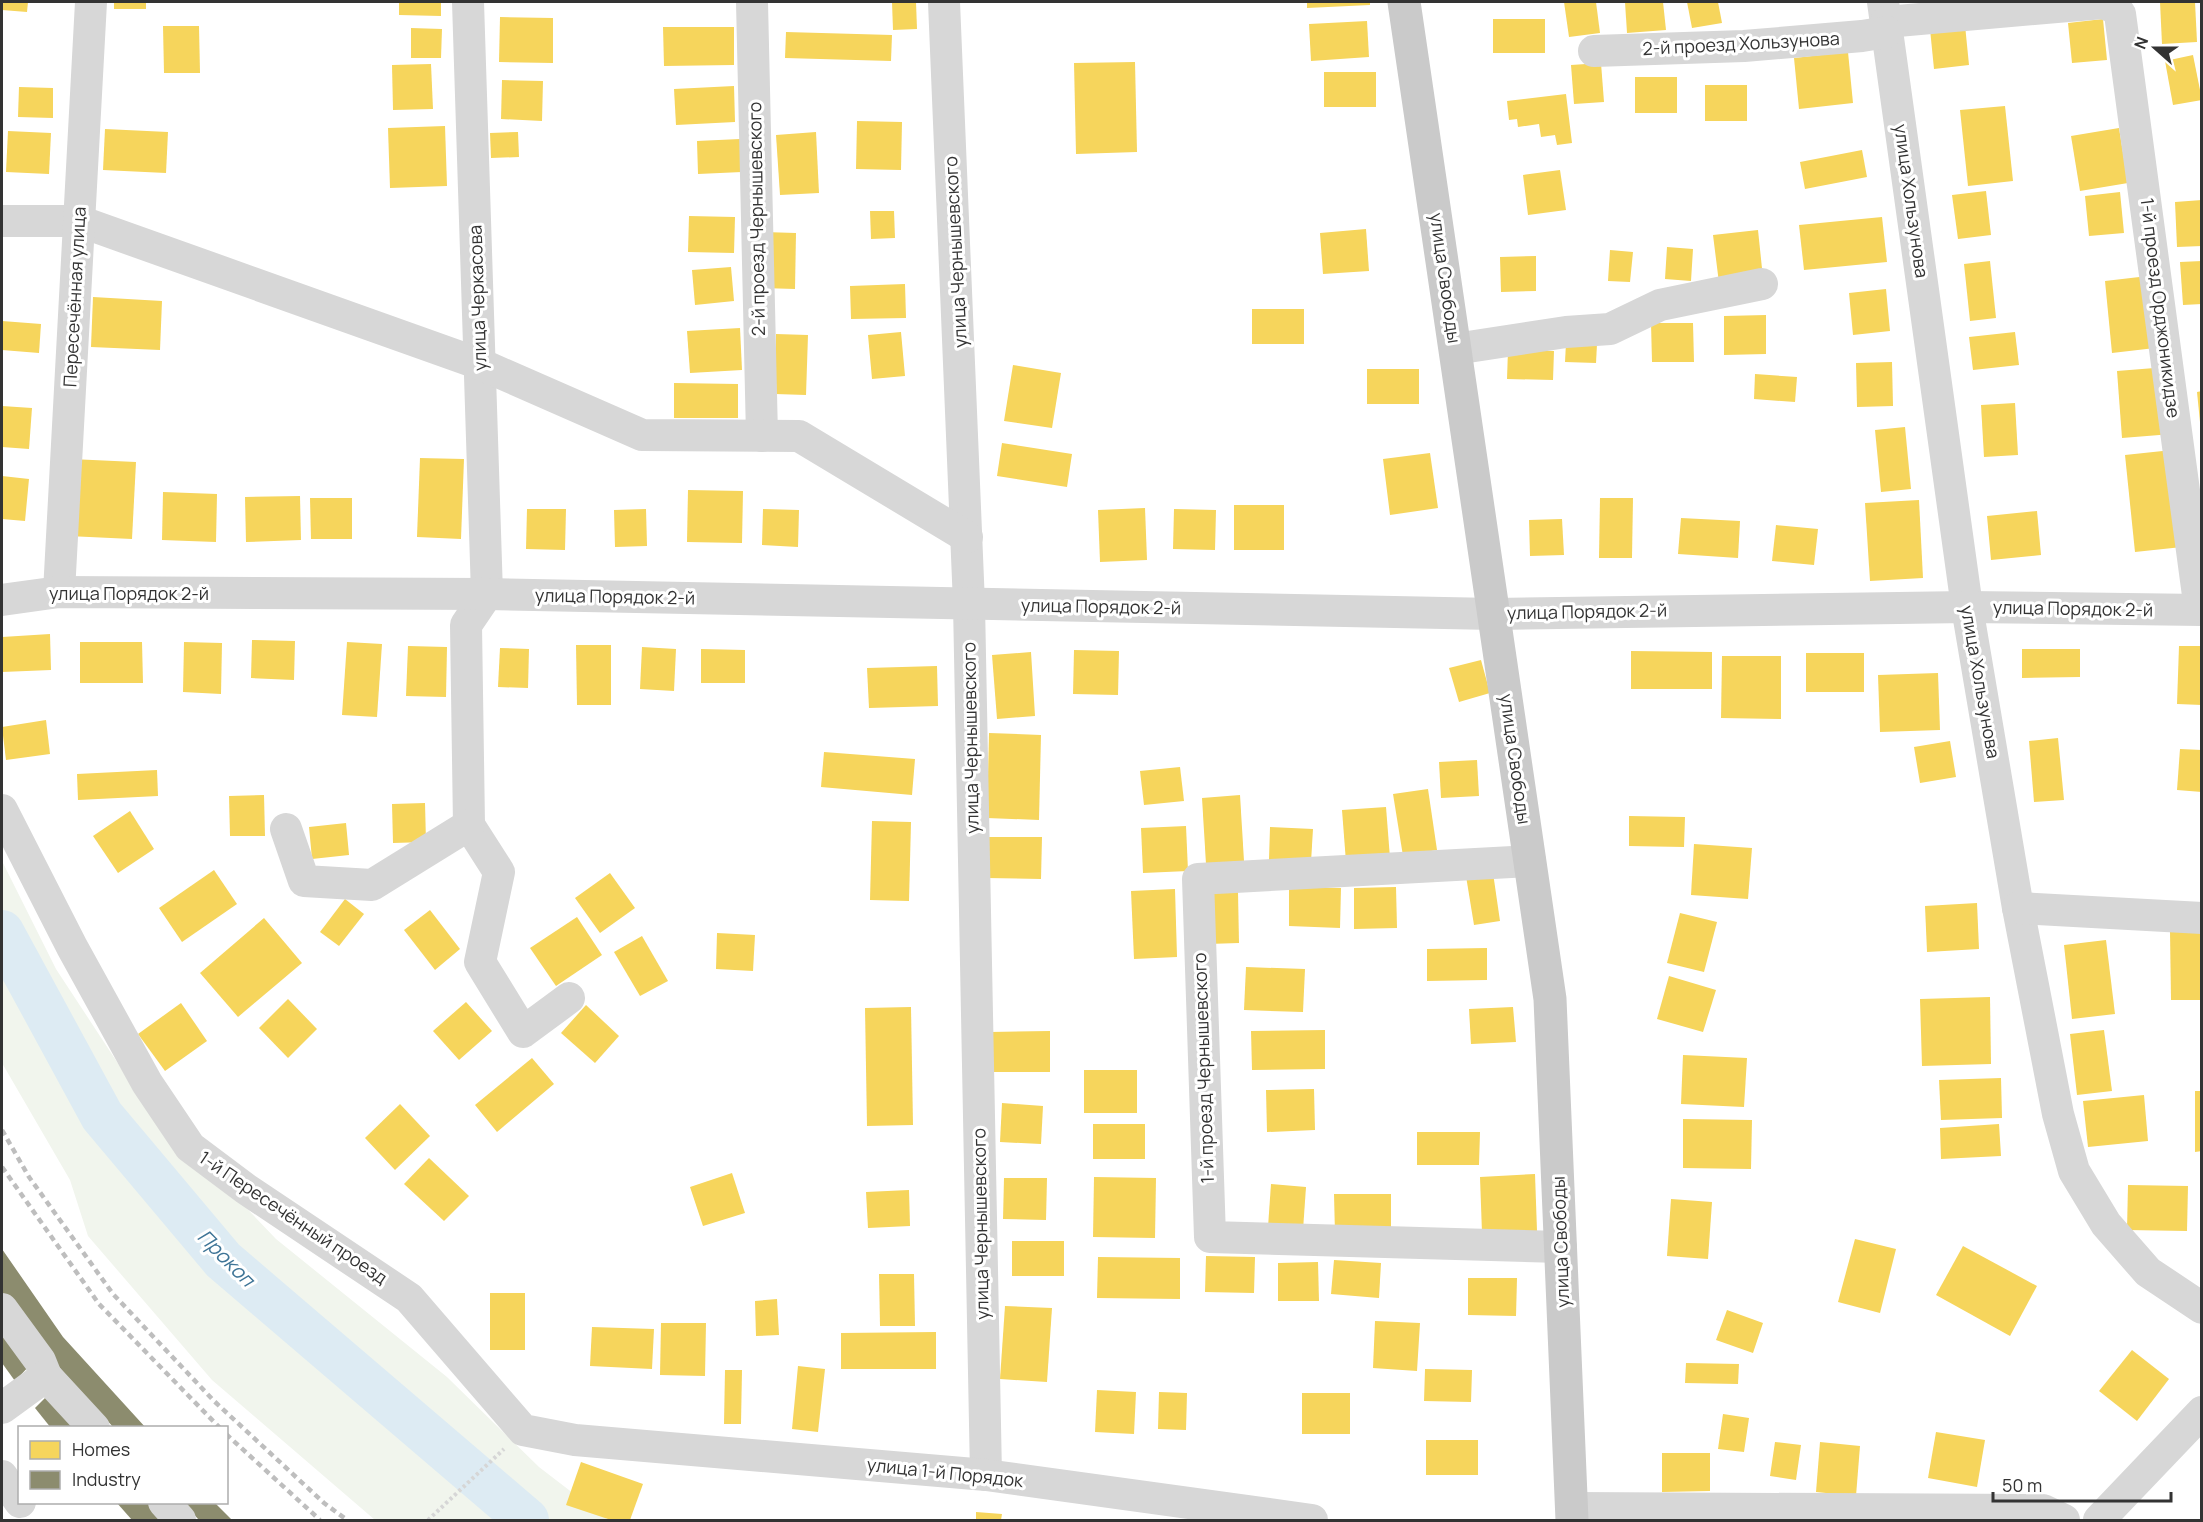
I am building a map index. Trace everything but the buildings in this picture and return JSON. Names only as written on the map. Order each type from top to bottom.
[{"type":"main road","name":"улица Свободы","points":[[1404,2],[1550,999],[1572,1514]]},
{"type":"street","name":"Пересечённая улица","points":[[58,592],[92,2]]},
{"type":"street","name":"улица Черкасова","points":[[468,2],[487,594]]},
{"type":"street","name":"2-й проезд Чернышевского","points":[[752,2],[762,436]]},
{"type":"street","name":"улица Чернышевского","points":[[944,2],[969,604],[986,1475]]},
{"type":"street","name":"2-й проезд Хользунова","points":[[1594,51],[1744,46],[1862,36],[1885,18],[2103,3],[2115,8]]},
{"type":"street","name":"1-й проезд Орджоникидзе","points":[[2115,8],[2123,22],[2201,610]]},
{"type":"street","name":"улица Хользунова","points":[[1885,18],[1967,607],[2018,908],[2058,1114],[2074,1171],[2106,1224],[2148,1272],[2202,1308]]},
{"type":"street","points":[[2,221],[79,221],[480,364],[642,435],[799,436],[967,537]]},
{"type":"street","points":[[1455,348],[1610,328],[1660,305],[1761,284]]},
{"type":"street","name":"улица Порядок 2-й","points":[[2,600],[58,592],[487,594],[1494,614],[1967,607],[2201,610]]},
{"type":"street","points":[[487,594],[466,625],[469,825],[499,872],[480,962],[523,1032],[569,998]]},
{"type":"street","name":"1-й Пересечённый проезд","points":[[2,810],[72,947],[147,1083],[190,1147],[246,1189],[409,1298],[523,1430]]},
{"type":"street","points":[[286,829],[304,881],[372,885],[469,825]]},
{"type":"street","name":"1-й проезд Чернышевского","points":[[1530,861],[1198,879],[1210,1236],[1561,1247]]},
{"type":"street","points":[[2018,908],[2202,918]]},
{"type":"street","points":[[2,1309],[40,1361],[46,1376],[92,1426]]},
{"type":"street","points":[[2,1408],[46,1376]]},
{"type":"street","points":[[2099,1521],[2202,1412]]},
{"type":"street","name":"улица 1-й Порядок","points":[[523,1430],[575,1440],[986,1475],[1312,1521]]},
{"type":"street","points":[[2,1476],[18,1499]]},
{"type":"street","points":[[21,1504],[33,1521]]},
{"type":"street","points":[[165,1504],[180,1521]]},
{"type":"street","points":[[1572,1514],[1860,1514],[2043,1510],[2064,1521]]},
{"type":"path","points":[[428,1521],[476,1478],[523,1430]]},
{"type":"shaded area","points":[[2,861],[56,969],[138,1094],[276,1239],[447,1377],[539,1467],[608,1520],[375,1520],[212,1380],[88,1236],[70,1180],[2,1063]]},
{"type":"waterway","name":"Прокоп","points":[[2,932],[102,1116],[223,1260],[527,1520]]},
{"type":"railway","points":[[2,1130],[29,1177],[113,1294],[214,1401],[324,1503],[347,1520]]},
{"type":"railway","points":[[2,1167],[99,1304],[218,1426]]},
{"type":"railway","points":[[228,1436],[320,1520]]}]
